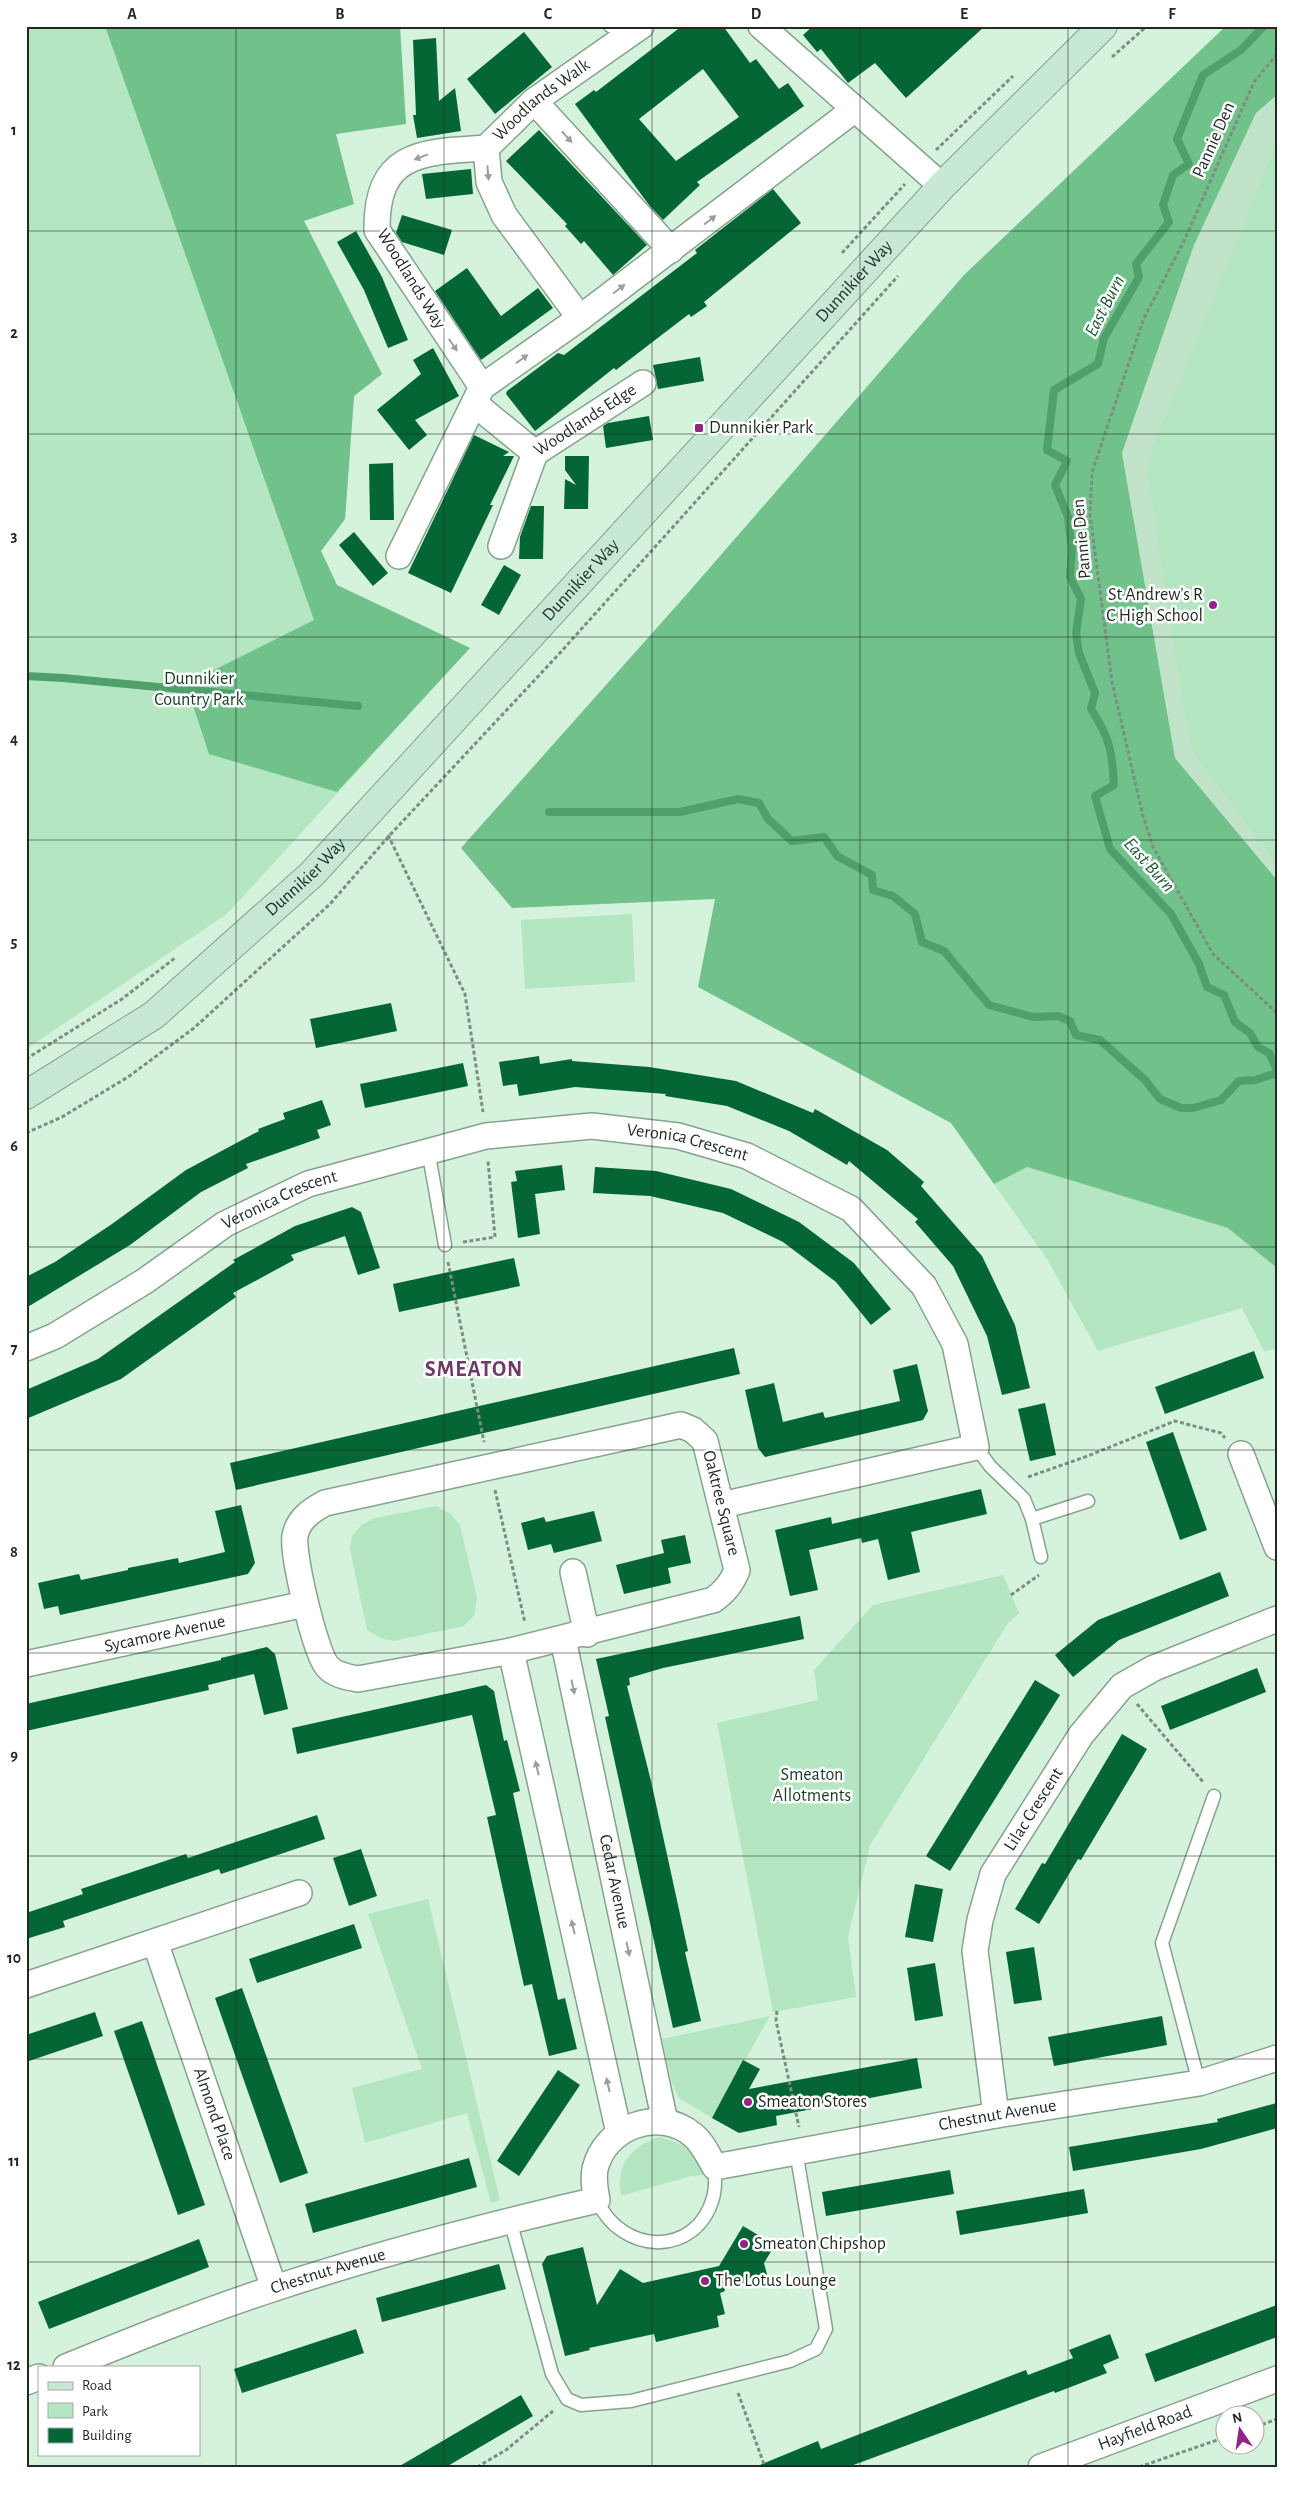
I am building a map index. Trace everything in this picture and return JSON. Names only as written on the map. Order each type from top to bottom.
[{"type":"main road","name":"Dunnikier Way","points":[[26,1095],[154,1015],[312,874],[942,186],[1103,26]]},
{"type":"street","points":[[761,26],[942,186]]},
{"type":"street","name":"Woodlands Walk","points":[[580,318],[504,215],[489,182],[486,148],[534,101],[628,29]]},
{"type":"street","points":[[534,101],[671,250]]},
{"type":"street","points":[[399,556],[479,396],[855,109]]},
{"type":"street","name":"Woodlands Way","points":[[486,148],[436,151],[398,166],[387,178],[377,209],[377,230],[479,396],[535,453]]},
{"type":"street","name":"Woodlands Edge","points":[[501,546],[535,453],[643,383]]},
{"type":"street","name":"Veronica Crescent","points":[[26,1348],[55,1336],[145,1281],[224,1224],[308,1184],[428,1150],[486,1136],[592,1126],[678,1136],[746,1156],[851,1208],[924,1286],[955,1344],[976,1447]]},
{"type":"street","name":"Oaktree Square","points":[[682,1425],[693,1430],[705,1441],[737,1570],[724,1593],[713,1600],[587,1634],[511,1651],[358,1679],[344,1676],[328,1668],[322,1659],[305,1604],[295,1536],[299,1525],[308,1513],[325,1503],[682,1425]]},
{"type":"street","points":[[722,1505],[976,1447]]},
{"type":"street","points":[[1241,1454],[1277,1547]]},
{"type":"street","points":[[573,1572],[587,1634]]},
{"type":"street","name":"Sycamore Avenue","points":[[26,1664],[305,1604]]},
{"type":"street","name":"Lilac Crescent","points":[[996,2115],[975,1951],[980,1920],[993,1874],[1081,1735],[1122,1686],[1154,1668],[1277,1620]]},
{"type":"street","name":"Cedar Avenue","points":[[563,1639],[665,2122]]},
{"type":"street","points":[[511,1651],[619,2133]]},
{"type":"street","points":[[26,1984],[299,1893]]},
{"type":"street","name":"Almond Place","points":[[155,1942],[274,2288]]},
{"type":"street","name":"Chestnut Avenue","points":[[715,2167],[996,2115],[1199,2083],[1277,2058]]},
{"type":"street","points":[[597,2200],[594,2185],[598,2162],[610,2141],[619,2133],[640,2123],[665,2122],[679,2126],[702,2143],[715,2167]]},
{"type":"street","name":"Chestnut Avenue","points":[[69,2366],[185,2320],[274,2288],[398,2250],[510,2220],[597,2200]]},
{"type":"street","points":[[26,2382],[38,2377]]},
{"type":"street","name":"Hayfield Road","points":[[1040,2467],[1277,2379]]},
{"type":"lane","points":[[428,1150],[444,1245]]},
{"type":"lane","points":[[976,1447],[990,1466],[1024,1499],[1032,1519],[1041,1557]]},
{"type":"lane","points":[[1032,1519],[1088,1501]]},
{"type":"lane","points":[[1199,2083],[1162,1943],[1214,1796]]},
{"type":"lane","points":[[510,2220],[552,2374],[567,2399],[581,2405],[632,2401],[790,2362],[816,2349],[826,2329],[800,2150]]},
{"type":"lane","points":[[597,2200],[612,2224],[623,2233],[638,2240],[649,2242],[670,2241],[691,2230],[704,2216],[714,2196],[715,2167]]},
{"type":"path","points":[[1111,58],[1147,26]]},
{"type":"path","name":"Pannie Den","points":[[1277,54],[1254,82],[1184,241],[1144,318],[1092,472],[1090,515],[1112,682],[1142,816],[1153,847],[1212,954],[1277,1013]]},
{"type":"path","points":[[838,258],[920,167],[1017,72]]},
{"type":"path","points":[[26,1133],[62,1117],[128,1077],[194,1028],[330,904],[389,836],[559,654],[904,269]]},
{"type":"path","points":[[389,836],[466,994],[486,1136],[495,1237],[444,1245],[459,1316]]},
{"type":"path","points":[[26,1059],[122,999],[176,958]]},
{"type":"path","points":[[1009,1483],[1084,1457],[1175,1421],[1221,1433],[1241,1454]]},
{"type":"path","points":[[1011,1595],[1040,1575],[1042,1569],[1041,1557]]},
{"type":"path","points":[[1122,1686],[1214,1796]]},
{"type":"path","points":[[777,2011],[776,2021],[800,2150]]},
{"type":"path","points":[[732,2376],[765,2467]]},
{"type":"path","points":[[477,2467],[506,2450],[567,2399]]},
{"type":"path","points":[[1139,2467],[1216,2440]]},
{"type":"shaded area","name":"St Andrew's R C High School","points":[[1277,95],[1277,880],[1175,758],[1122,453],[1194,245],[1256,113]]},
{"type":"green space","name":"Dunnikier Country Park","points":[[26,26],[260,26],[304,221],[382,374],[354,396],[345,519],[321,551],[337,585],[470,648],[227,914],[26,1049]]},
{"type":"green space","points":[[105,26],[400,26],[406,124],[336,134],[354,204],[304,221],[382,374],[354,396],[345,519],[321,551],[337,585],[470,648],[337,792],[209,754],[186,684],[314,620]]},
{"type":"green space","points":[[1226,26],[1277,26],[1277,95],[1256,113],[1194,245],[1122,453],[1175,758],[1277,880],[1277,1268],[1228,1228],[1027,1167],[994,1184],[951,1123],[698,987],[715,899],[512,908],[461,848],[687,594],[964,275]]},
{"type":"green space","name":"St Andrew's R C High School","points":[[1277,141],[1277,865],[1190,748],[1147,470],[1149,457]]},
{"type":"green space","points":[[632,914],[635,982],[525,989],[521,920]]},
{"type":"green space","points":[[1027,1167],[1228,1228],[1277,1268],[1277,1349],[1264,1351],[1242,1308],[1098,1351],[1047,1259],[994,1184]]},
{"type":"green space","points":[[436,1506],[451,1514],[460,1525],[477,1598],[474,1616],[464,1626],[393,1641],[380,1638],[367,1630],[350,1549],[352,1536],[361,1525],[375,1518]]},
{"type":"green space","name":"Smeaton Allotments","points":[[1003,1575],[1019,1613],[1008,1623],[870,1845],[848,1937],[856,1997],[773,2012],[717,1723],[818,1700],[814,1670],[873,1605]]},
{"type":"green space","points":[[428,1899],[500,2200],[491,2203],[467,2113],[365,2143],[352,2088],[422,2069],[368,1914]]},
{"type":"green space","points":[[770,2016],[712,2118],[679,2098],[672,2083],[662,2039]]},
{"type":"green space","points":[[659,2137],[688,2148],[697,2158],[705,2175],[691,2176],[621,2196],[620,2175],[627,2159],[640,2146]]},
{"type":"building","points":[[682,26],[723,26],[750,63],[756,59],[779,89],[788,83],[804,106],[697,182],[700,185],[663,220],[649,205],[575,104],[594,90],[596,92]],"holes":[[[703,69],[739,117],[676,161],[639,119]]]},
{"type":"building","points":[[813,26],[985,26],[906,98],[875,63],[848,83],[821,49],[817,52],[803,35]]},
{"type":"building","points":[[524,32],[552,67],[495,114],[467,79]]},
{"type":"building","points":[[436,38],[439,101],[455,88],[461,131],[417,138],[413,115],[416,115],[413,40]]},
{"type":"building","points":[[539,130],[647,245],[613,275],[584,241],[581,244],[565,226],[567,224],[506,161]]},
{"type":"building","points":[[471,169],[473,194],[426,199],[422,174]]},
{"type":"building","points":[[773,189],[801,223],[704,302],[707,306],[691,317],[689,314],[616,370],[614,368],[535,431],[506,394],[507,391],[558,353],[564,355],[697,253],[695,250]]},
{"type":"building","points":[[402,215],[452,230],[444,255],[402,242],[396,233]]},
{"type":"building","points":[[356,231],[382,277],[408,340],[388,348],[364,290],[337,242]]},
{"type":"building","points":[[467,268],[501,316],[538,288],[553,308],[481,360],[435,291]]},
{"type":"building","points":[[433,348],[459,396],[415,420],[427,435],[409,450],[377,410],[421,374],[413,360]]},
{"type":"building","points":[[700,357],[704,381],[658,389],[653,365]]},
{"type":"building","points":[[649,416],[653,440],[606,448],[603,426],[608,423]]},
{"type":"building","points":[[474,435],[509,452],[503,456],[514,456],[451,593],[408,573]]},
{"type":"building","points":[[565,456],[589,456],[588,509],[564,509],[565,479],[576,485],[565,470]]},
{"type":"building","points":[[393,463],[394,520],[370,520],[369,464]]},
{"type":"building","points":[[531,506],[544,506],[543,559],[519,559],[520,537]]},
{"type":"building","points":[[354,532],[388,573],[373,586],[339,545]]},
{"type":"building","points":[[504,565],[521,575],[499,615],[481,605]]},
{"type":"building","points":[[391,1003],[397,1031],[316,1048],[310,1019]]},
{"type":"building","points":[[539,1056],[540,1064],[572,1059],[572,1061],[649,1067],[736,1081],[813,1113],[815,1109],[887,1150],[924,1182],[921,1186],[982,1256],[1015,1325],[1030,1388],[1002,1395],[987,1336],[953,1266],[915,1222],[918,1219],[849,1161],[847,1165],[789,1131],[727,1106],[665,1096],[666,1094],[575,1087],[519,1096],[517,1084],[503,1086],[499,1062]]},
{"type":"building","points":[[463,1063],[468,1086],[365,1108],[360,1084]]},
{"type":"building","points":[[322,1100],[331,1125],[317,1130],[320,1138],[246,1164],[248,1168],[201,1192],[130,1245],[26,1308],[26,1277],[55,1262],[112,1224],[186,1170],[259,1131],[258,1129],[285,1119],[283,1113]]},
{"type":"building","points":[[562,1165],[565,1190],[535,1194],[540,1234],[518,1238],[511,1182],[517,1181],[515,1171]]},
{"type":"building","points":[[595,1167],[656,1171],[731,1189],[799,1222],[854,1263],[891,1309],[871,1325],[836,1282],[783,1242],[723,1213],[650,1196],[593,1193]]},
{"type":"building","points":[[352,1207],[361,1212],[380,1268],[358,1275],[345,1236],[291,1255],[294,1260],[233,1293],[236,1297],[121,1379],[26,1419],[26,1390],[98,1359],[235,1262],[233,1260],[295,1226]]},
{"type":"building","points":[[514,1258],[520,1286],[399,1312],[393,1284]]},
{"type":"building","points":[[734,1348],[740,1374],[236,1490],[230,1463]]},
{"type":"building","points":[[1254,1351],[1264,1378],[1165,1414],[1155,1387]]},
{"type":"building","points":[[917,1364],[928,1411],[923,1420],[765,1457],[758,1448],[745,1390],[774,1383],[783,1422],[823,1412],[825,1418],[900,1401],[893,1370]]},
{"type":"building","points":[[1045,1403],[1056,1455],[1030,1461],[1018,1409]]},
{"type":"building","points":[[1173,1432],[1207,1530],[1180,1540],[1146,1442]]},
{"type":"building","points":[[981,1489],[987,1514],[911,1532],[920,1572],[888,1580],[878,1539],[862,1543],[861,1538],[809,1550],[818,1590],[790,1596],[775,1530],[831,1517],[832,1524]]},
{"type":"building","points":[[241,1505],[255,1563],[248,1574],[60,1615],[58,1606],[44,1609],[38,1583],[79,1574],[81,1580],[178,1558],[179,1563],[225,1552],[215,1511]]},
{"type":"building","points":[[594,1511],[602,1541],[554,1553],[551,1544],[528,1550],[521,1523],[544,1517],[546,1522]]},
{"type":"building","points":[[685,1535],[691,1563],[668,1568],[671,1583],[624,1594],[616,1565],[664,1553],[661,1540]]},
{"type":"building","points":[[1220,1572],[1229,1596],[1119,1640],[1073,1677],[1055,1655],[1098,1620]]},
{"type":"building","points":[[800,1616],[804,1639],[663,1668],[629,1678],[630,1685],[627,1686],[651,1781],[688,1951],[685,1952],[701,2021],[673,2028],[605,1717],[609,1716],[596,1659]]},
{"type":"building","points":[[267,1647],[275,1654],[288,1709],[264,1715],[254,1674],[208,1685],[209,1690],[26,1731],[26,1704],[221,1660],[221,1658]]},
{"type":"building","points":[[1257,1668],[1266,1692],[1170,1730],[1161,1706]]},
{"type":"building","points":[[1035,1680],[1060,1695],[950,1871],[926,1856]]},
{"type":"building","points":[[486,1685],[494,1691],[504,1741],[507,1740],[520,1791],[513,1793],[558,2000],[565,1998],[577,2049],[549,2056],[532,1984],[524,1986],[487,1817],[496,1815],[472,1715],[297,1754],[292,1728]]},
{"type":"building","points":[[1122,1734],[1147,1749],[1081,1860],[1078,1859],[1039,1924],[1015,1909],[1042,1863],[1045,1864]]},
{"type":"building","points":[[317,1815],[325,1839],[221,1874],[219,1869],[63,1921],[65,1927],[26,1939],[26,1913],[83,1894],[81,1889],[186,1854],[188,1858]]},
{"type":"building","points":[[361,1849],[377,1896],[349,1906],[333,1858]]},
{"type":"building","points":[[915,1884],[943,1889],[933,1942],[905,1937]]},
{"type":"building","points":[[354,1924],[362,1948],[257,1983],[249,1959]]},
{"type":"building","points":[[1034,1947],[1042,2000],[1014,2004],[1006,1952]]},
{"type":"building","points":[[935,1963],[943,2016],[915,2021],[907,1968]]},
{"type":"building","points":[[242,1988],[308,2173],[280,2183],[215,1998]]},
{"type":"building","points":[[95,2012],[103,2036],[26,2062],[26,2035]]},
{"type":"building","points":[[1162,2016],[1167,2045],[1054,2066],[1048,2037]]},
{"type":"building","points":[[142,2021],[205,2205],[178,2215],[114,2031]]},
{"type":"building","points":[[917,2058],[922,2088],[776,2116],[777,2125],[739,2133],[712,2118],[743,2060],[760,2069],[749,2089]]},
{"type":"building","points":[[558,2070],[580,2085],[519,2176],[497,2161]]},
{"type":"building","points":[[1277,2103],[1277,2128],[1201,2149],[1073,2171],[1069,2147],[1218,2122],[1217,2119]]},
{"type":"building","points":[[469,2158],[477,2187],[313,2233],[305,2204]]},
{"type":"building","points":[[950,2170],[954,2194],[826,2216],[822,2192]]},
{"type":"building","points":[[1084,2189],[1088,2213],[960,2235],[956,2211]]},
{"type":"building","points":[[743,2226],[775,2245],[764,2263],[768,2278],[724,2287],[725,2291],[720,2293],[725,2314],[717,2316],[719,2327],[656,2342],[654,2334],[589,2348],[590,2350],[565,2356],[542,2264],[547,2256],[583,2247],[597,2305],[620,2269],[643,2283],[719,2266]]},
{"type":"building","points":[[199,2239],[209,2267],[49,2329],[38,2302]]},
{"type":"building","points":[[499,2264],[506,2289],[382,2322],[376,2298]]},
{"type":"building","points":[[1277,2305],[1277,2337],[1155,2382],[1145,2354]]},
{"type":"building","points":[[356,2329],[364,2353],[242,2393],[234,2369]]},
{"type":"building","points":[[1110,2334],[1119,2358],[1103,2365],[1107,2373],[1055,2393],[1054,2391],[848,2467],[755,2467],[818,2441],[821,2449],[1026,2370],[1028,2375],[1073,2358],[1069,2350]]},
{"type":"building","points":[[521,2395],[533,2416],[446,2467],[398,2467]]},
{"type":"waterway","name":"East Burn","points":[[1264,26],[1241,50],[1203,75],[1177,139],[1189,164],[1173,175],[1163,205],[1169,222],[1136,264],[1139,277],[1104,338],[1098,364],[1054,390],[1047,450],[1067,461],[1055,485],[1068,517],[1072,550],[1070,577],[1081,599],[1076,633],[1079,653],[1095,693],[1091,709],[1102,728],[1111,754],[1114,785],[1095,796],[1110,849],[1171,914],[1199,964],[1207,987],[1224,995],[1235,1022],[1250,1033],[1258,1047],[1269,1053],[1277,1070]]},
{"type":"waterway","points":[[26,676],[358,706]]},
{"type":"waterway","points":[[549,812],[680,812],[738,799],[759,803],[768,819],[792,841],[824,837],[837,856],[872,875],[873,890],[893,896],[915,914],[922,942],[944,951],[989,1005],[1033,1017],[1058,1016],[1070,1021],[1076,1035],[1100,1040],[1145,1080],[1160,1099],[1181,1108],[1193,1108],[1221,1100],[1239,1081],[1255,1080],[1277,1073]]},
{"type":"place","name":"Dunnikier Park","points":[[699,428]]},
{"type":"place","name":"St Andrew's R C High School","points":[[1213,605]]},
{"type":"place","name":"Smeaton Stores","points":[[748,2102]]},
{"type":"place","name":"Smeaton Chipshop","points":[[744,2244]]},
{"type":"place","name":"The Lotus Lounge","points":[[705,2281]]},
{"type":"district","name":"SMEATON","points":[[474,1369]]}]
